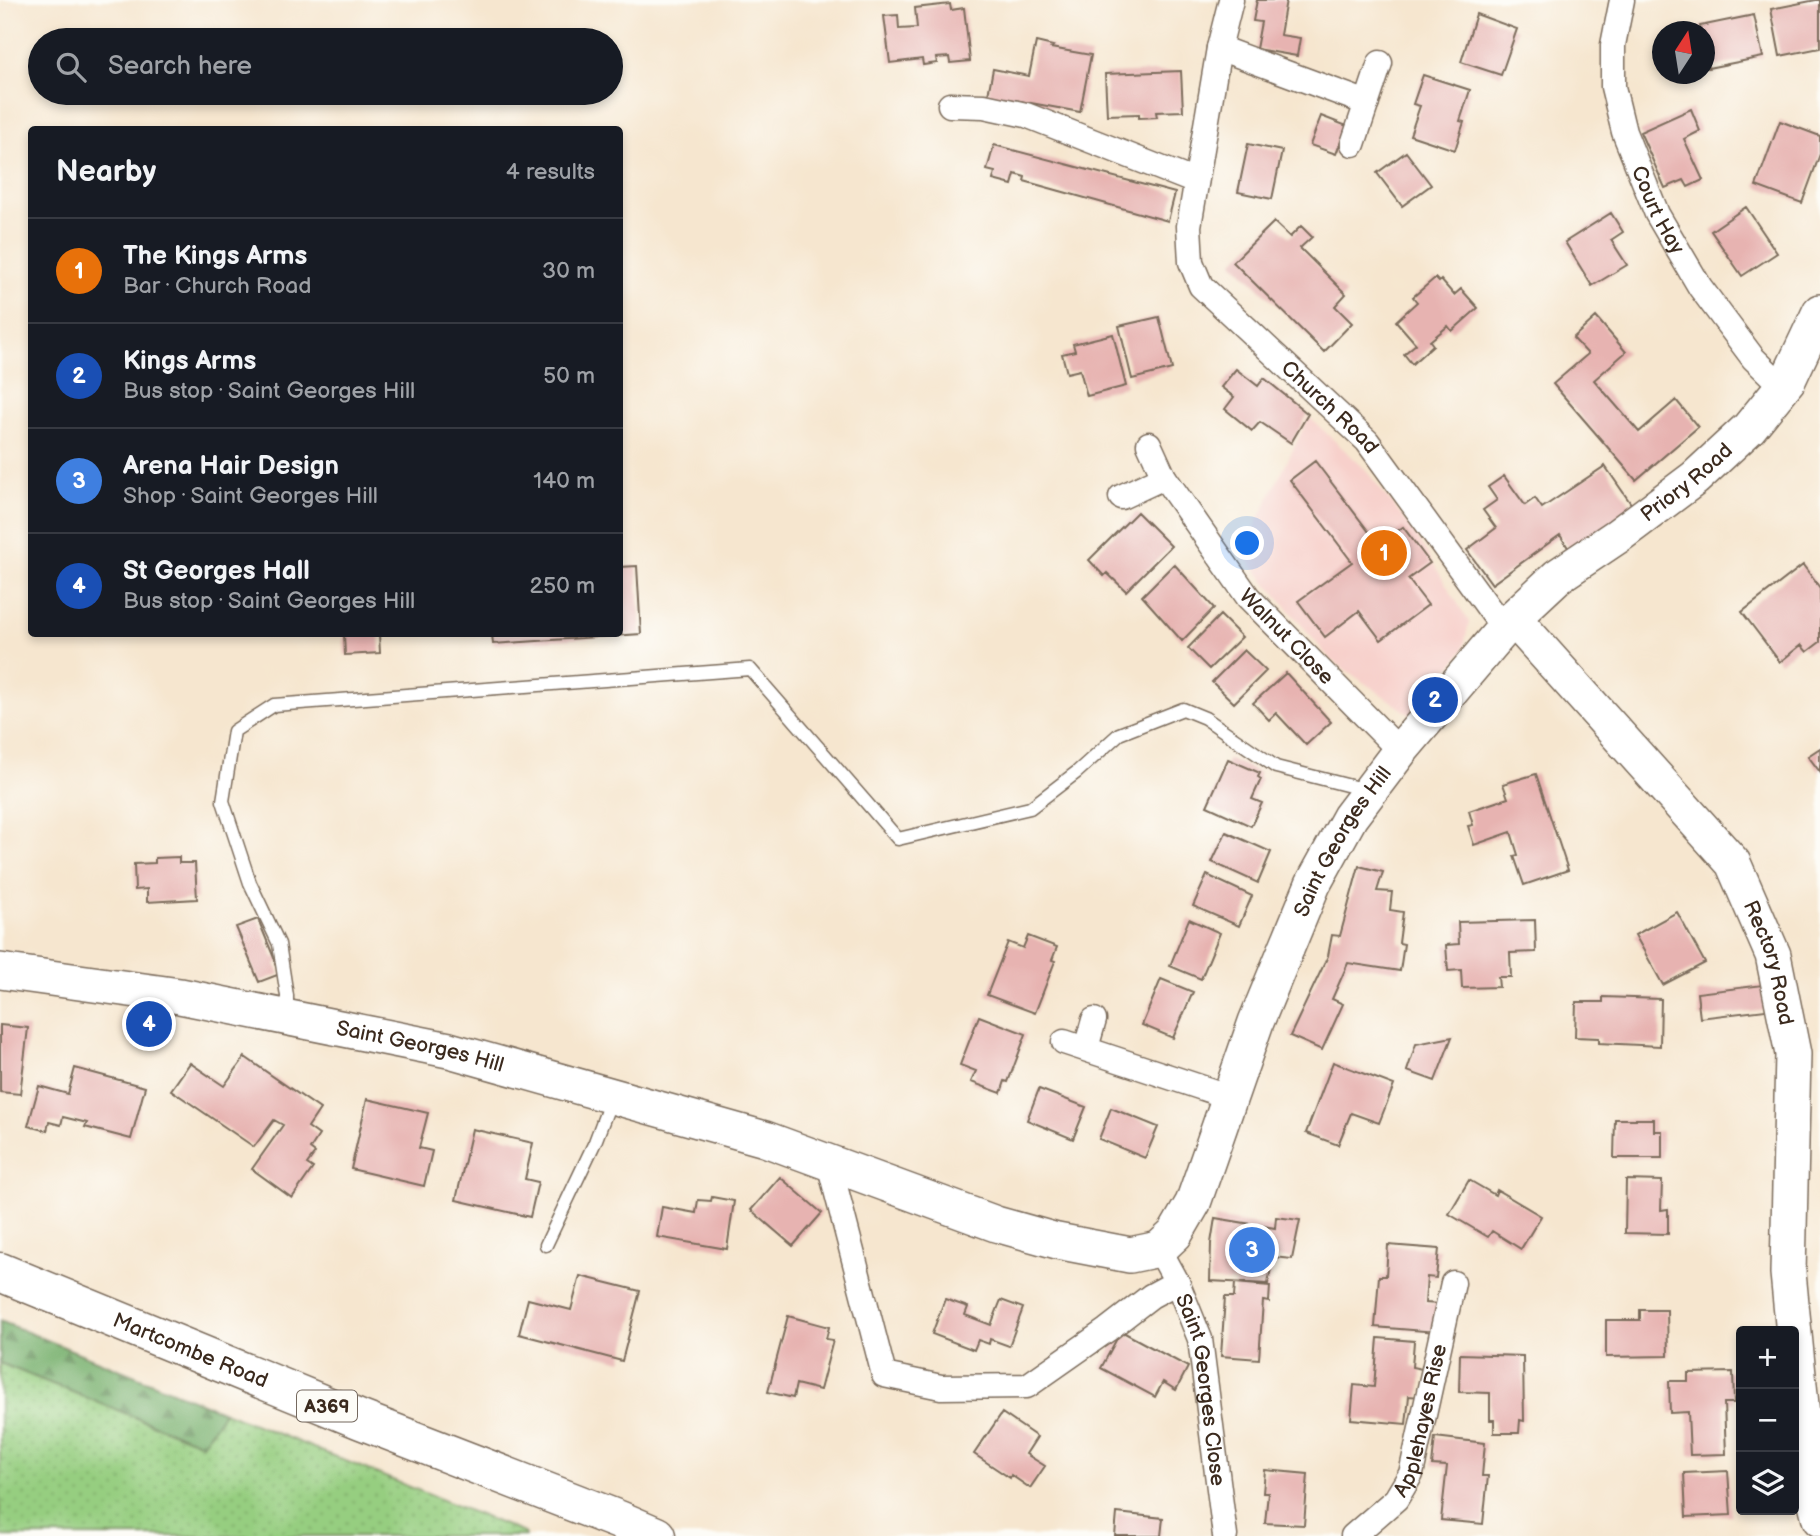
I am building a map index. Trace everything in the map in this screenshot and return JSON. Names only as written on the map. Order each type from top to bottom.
[{"type":"main road","name":"Martcombe Road","points":[[0,1272],[361,1420],[656,1536]]},
{"type":"street","name":"Church Road","points":[[1231,0],[1219,48],[1189,226],[1191,262],[1201,286],[1367,441],[1508,623]]},
{"type":"street","name":"Court Hay","points":[[1622,0],[1612,44],[1613,87],[1625,132],[1657,214],[1700,287],[1753,358],[1783,387]]},
{"type":"street","points":[[1219,48],[1367,103]]},
{"type":"street","points":[[1353,144],[1380,63]]},
{"type":"street","points":[[950,105],[984,106],[1026,115],[1196,182]]},
{"type":"street","name":"Priory Road","points":[[1508,623],[1558,576],[1619,535],[1695,478],[1749,428],[1783,387],[1820,312]]},
{"type":"street","name":"Walnut Close","points":[[1149,444],[1164,477],[1248,597],[1400,751]]},
{"type":"street","points":[[1121,496],[1164,477]]},
{"type":"street","name":"Saint Georges Hill","points":[[0,971],[180,996],[449,1050],[765,1139],[996,1224],[1057,1241],[1130,1255],[1159,1249],[1175,1234],[1193,1203],[1256,1022],[1313,884],[1350,817],[1400,751],[1508,623]]},
{"type":"street","name":"Rectory Road","points":[[1508,623],[1733,863],[1773,955],[1793,1054],[1788,1273],[1807,1466],[1820,1519]]},
{"type":"street","points":[[1094,1020],[1075,1045],[1230,1097]]},
{"type":"street","points":[[829,1163],[884,1375],[941,1387],[1027,1386],[1107,1331],[1151,1296],[1177,1282]]},
{"type":"street","name":"Saint Georges Close","points":[[1159,1249],[1177,1282],[1200,1339],[1226,1536]]},
{"type":"street","name":"Applehayes Rise","points":[[1353,1536],[1396,1499],[1410,1474],[1453,1283]]},
{"type":"lane","points":[[287,1016],[287,996],[279,944],[250,883],[223,801],[234,731],[274,705],[750,669],[898,839],[1030,808],[1077,772],[1119,734],[1183,709],[1205,718],[1276,767],[1369,791]]},
{"type":"lane","points":[[546,1245],[596,1142],[612,1096]]},
{"type":"shaded area","points":[[1309,417],[1364,468],[1416,535],[1469,622],[1463,651],[1411,715],[1330,659],[1242,553]]},
{"type":"green space","points":[[0,1321],[224,1412],[202,1444],[0,1363]]},
{"type":"green space","points":[[0,1363],[202,1444],[224,1412],[524,1533],[525,1536],[0,1536]]},
{"type":"building","points":[[1257,0],[1286,0],[1280,35],[1300,38],[1297,56],[1256,49],[1261,22],[1253,21]]},
{"type":"building","points":[[1820,0],[1820,48],[1780,56],[1771,9]]},
{"type":"building","points":[[950,4],[951,10],[964,8],[970,61],[950,63],[949,57],[936,58],[937,63],[923,65],[922,59],[890,63],[884,16],[898,15],[899,29],[917,28],[915,8]]},
{"type":"building","points":[[1476,14],[1517,29],[1501,75],[1461,62]]},
{"type":"building","points":[[1754,15],[1763,57],[1715,67],[1715,23]]},
{"type":"building","points":[[1036,42],[1053,46],[1051,48],[1091,55],[1080,112],[988,95],[993,69],[1029,76]]},
{"type":"building","points":[[1181,71],[1183,111],[1156,112],[1157,117],[1139,118],[1139,114],[1107,115],[1105,74]]},
{"type":"building","points":[[1423,75],[1470,90],[1460,121],[1464,122],[1455,150],[1410,135],[1420,106],[1413,104]]},
{"type":"building","points":[[1691,109],[1700,131],[1684,139],[1703,180],[1688,187],[1684,180],[1665,188],[1640,132]]},
{"type":"building","points":[[1321,116],[1347,126],[1336,154],[1310,145]]},
{"type":"building","points":[[1780,121],[1820,136],[1820,154],[1802,203],[1756,186]]},
{"type":"building","points":[[1248,144],[1282,151],[1272,199],[1238,192]]},
{"type":"building","points":[[994,145],[1175,193],[1168,221],[1024,181],[1025,177],[1015,174],[1012,185],[993,180],[995,172],[987,170]]},
{"type":"building","points":[[1406,152],[1431,185],[1402,206],[1377,173]]},
{"type":"building","points":[[1746,207],[1777,253],[1742,276],[1711,231]]},
{"type":"building","points":[[1611,213],[1623,232],[1611,240],[1627,265],[1592,286],[1565,242]]},
{"type":"building","points":[[1274,222],[1290,237],[1301,226],[1312,237],[1300,248],[1346,294],[1335,306],[1352,323],[1324,352],[1233,262]]},
{"type":"building","points":[[1435,278],[1439,282],[1441,280],[1454,295],[1461,289],[1478,308],[1452,331],[1448,326],[1430,341],[1433,345],[1412,364],[1404,354],[1416,344],[1396,321],[1417,302],[1413,297]]},
{"type":"building","points":[[1159,317],[1172,369],[1132,379],[1119,326]]},
{"type":"building","points":[[1596,317],[1626,352],[1594,380],[1639,432],[1676,400],[1698,427],[1636,480],[1553,384],[1588,354],[1573,338]]},
{"type":"building","points":[[1113,334],[1126,386],[1087,396],[1080,370],[1067,373],[1062,354],[1075,351],[1073,344]]},
{"type":"building","points":[[1236,369],[1258,386],[1264,378],[1308,414],[1291,443],[1260,422],[1252,431],[1225,409],[1234,397],[1221,387]]},
{"type":"building","points":[[1315,461],[1379,545],[1403,527],[1430,563],[1408,579],[1428,605],[1381,640],[1359,611],[1325,637],[1298,601],[1352,562],[1290,480]]},
{"type":"building","points":[[1605,466],[1636,511],[1572,554],[1560,535],[1492,584],[1467,550],[1496,528],[1483,510],[1497,500],[1488,487],[1504,476],[1525,505],[1535,498],[1542,508]]},
{"type":"building","points":[[1137,512],[1171,546],[1126,591],[1107,573],[1104,576],[1089,560]]},
{"type":"building","points":[[1174,564],[1214,608],[1182,641],[1142,596]]},
{"type":"building","points":[[1803,565],[1820,588],[1820,642],[1807,652],[1801,645],[1780,662],[1742,612]]},
{"type":"building","points":[[637,566],[641,634],[623,635],[623,567]]},
{"type":"building","points":[[1220,615],[1242,637],[1209,669],[1188,648]]},
{"type":"building","points":[[344,637],[379,637],[380,653],[345,655]]},
{"type":"building","points":[[492,637],[597,637],[493,644]]},
{"type":"building","points":[[1244,650],[1266,671],[1234,703],[1212,682]]},
{"type":"building","points":[[1286,673],[1331,722],[1306,745],[1276,713],[1269,720],[1253,703]]},
{"type":"building","points":[[1820,748],[1820,772],[1808,756]]},
{"type":"building","points":[[1228,759],[1260,773],[1258,777],[1261,779],[1252,799],[1262,803],[1251,826],[1207,806]]},
{"type":"building","points":[[1536,774],[1568,870],[1524,885],[1514,856],[1518,855],[1511,832],[1474,845],[1468,826],[1473,825],[1469,811],[1508,798],[1503,784]]},
{"type":"building","points":[[1226,832],[1271,852],[1258,883],[1212,862]]},
{"type":"building","points":[[179,857],[179,863],[195,863],[197,899],[147,902],[147,889],[135,890],[134,864],[155,863],[155,858]]},
{"type":"building","points":[[1359,866],[1383,872],[1377,891],[1392,892],[1390,910],[1403,912],[1399,943],[1404,944],[1400,971],[1348,963],[1332,999],[1343,1004],[1322,1050],[1290,1036],[1328,956],[1332,935],[1340,936]]},
{"type":"building","points":[[1207,875],[1252,896],[1239,926],[1193,906]]},
{"type":"building","points":[[1677,912],[1705,963],[1663,985],[1635,935]]},
{"type":"building","points":[[258,919],[274,958],[277,957],[280,962],[275,964],[280,974],[259,982],[236,927]]},
{"type":"building","points":[[1189,919],[1220,933],[1201,979],[1170,966]]},
{"type":"building","points":[[1535,920],[1536,952],[1510,953],[1511,977],[1498,977],[1499,987],[1462,988],[1461,970],[1448,971],[1446,945],[1459,944],[1458,922]]},
{"type":"building","points":[[1028,936],[1057,947],[1052,960],[1055,961],[1035,1013],[987,995],[1008,942],[1023,948]]},
{"type":"building","points":[[1161,979],[1193,992],[1173,1038],[1142,1025]]},
{"type":"building","points":[[1763,985],[1766,1010],[1700,1018],[1697,993]]},
{"type":"building","points":[[1603,997],[1661,999],[1660,1046],[1599,1043],[1599,1038],[1575,1037],[1576,1002],[1603,1002]]},
{"type":"building","points":[[979,1016],[1026,1034],[1008,1082],[1005,1081],[1001,1093],[971,1082],[976,1071],[960,1065]]},
{"type":"building","points":[[0,1025],[28,1028],[20,1094],[0,1092]]},
{"type":"building","points":[[1452,1037],[1435,1081],[1407,1071],[1416,1044]]},
{"type":"building","points":[[245,1057],[320,1109],[308,1127],[319,1135],[310,1149],[315,1153],[307,1164],[313,1168],[292,1198],[252,1169],[283,1125],[274,1120],[254,1147],[171,1090],[190,1063],[224,1086]]},
{"type":"building","points":[[1333,1062],[1394,1085],[1379,1123],[1351,1113],[1338,1145],[1306,1133]]},
{"type":"building","points":[[75,1068],[145,1087],[131,1139],[85,1127],[87,1123],[63,1117],[61,1125],[49,1122],[47,1131],[28,1126],[39,1086],[68,1094]]},
{"type":"building","points":[[1039,1089],[1086,1107],[1073,1139],[1027,1120]]},
{"type":"building","points":[[367,1099],[428,1113],[419,1148],[432,1151],[424,1186],[351,1169]]},
{"type":"building","points":[[1111,1108],[1158,1127],[1145,1158],[1099,1139]]},
{"type":"building","points":[[1615,1119],[1654,1119],[1654,1131],[1662,1131],[1662,1158],[1614,1158]]},
{"type":"building","points":[[472,1129],[533,1143],[525,1179],[538,1182],[530,1217],[456,1200]]},
{"type":"building","points":[[780,1177],[822,1213],[793,1246],[751,1210]]},
{"type":"building","points":[[1469,1180],[1495,1195],[1497,1190],[1541,1216],[1521,1249],[1492,1231],[1488,1237],[1449,1214]]},
{"type":"building","points":[[1626,1180],[1662,1181],[1661,1210],[1668,1209],[1668,1234],[1625,1233]]},
{"type":"building","points":[[712,1197],[734,1201],[727,1249],[657,1237],[662,1207],[696,1213],[698,1200],[711,1201]]},
{"type":"building","points":[[1276,1217],[1300,1220],[1292,1259],[1273,1257],[1268,1284],[1210,1281],[1215,1218],[1275,1228]]},
{"type":"building","points":[[1388,1245],[1439,1249],[1436,1278],[1427,1277],[1425,1303],[1439,1304],[1437,1332],[1375,1327],[1379,1276],[1386,1276]]},
{"type":"building","points":[[580,1276],[640,1291],[622,1361],[519,1334],[528,1299],[571,1310]]},
{"type":"building","points":[[1235,1283],[1270,1286],[1269,1302],[1263,1301],[1259,1359],[1221,1356],[1225,1297],[1234,1297]]},
{"type":"building","points":[[945,1299],[968,1307],[965,1315],[991,1325],[1001,1300],[1023,1308],[1009,1346],[990,1339],[989,1344],[978,1340],[974,1350],[932,1334]]},
{"type":"building","points":[[1640,1310],[1667,1310],[1668,1356],[1606,1357],[1606,1320],[1640,1320]]},
{"type":"building","points":[[788,1316],[829,1327],[826,1339],[833,1340],[820,1390],[796,1384],[793,1398],[768,1392]]},
{"type":"building","points":[[1121,1331],[1188,1367],[1176,1390],[1163,1382],[1155,1397],[1101,1368]]},
{"type":"building","points":[[1378,1338],[1414,1341],[1412,1367],[1422,1369],[1420,1397],[1409,1396],[1406,1424],[1351,1419],[1354,1385],[1374,1387]]},
{"type":"building","points":[[1460,1354],[1523,1356],[1524,1421],[1520,1420],[1519,1433],[1494,1433],[1494,1420],[1490,1420],[1490,1393],[1459,1392]]},
{"type":"building","points":[[1733,1372],[1734,1403],[1724,1403],[1726,1454],[1690,1455],[1688,1412],[1670,1413],[1669,1381],[1688,1381],[1688,1373]]},
{"type":"building","points":[[1002,1413],[1037,1437],[1026,1454],[1045,1466],[1030,1488],[974,1454]]},
{"type":"building","points":[[1435,1437],[1485,1443],[1482,1476],[1488,1476],[1483,1524],[1441,1520],[1447,1466],[1432,1465]]},
{"type":"building","points":[[1265,1470],[1308,1474],[1304,1525],[1265,1523],[1268,1493],[1263,1493]]},
{"type":"building","points":[[1728,1471],[1731,1515],[1686,1517],[1684,1473]]},
{"type":"building","points":[[1117,1513],[1163,1518],[1161,1536],[1115,1536]]},
{"type":"place","name":"The Kings Arms","points":[[1384,553]]},
{"type":"place","name":"Kings Arms","points":[[1435,700]]},
{"type":"place","name":"St Georges Hall","points":[[149,1024]]},
{"type":"place","name":"Arena Hair Design","points":[[1252,1250]]}]
